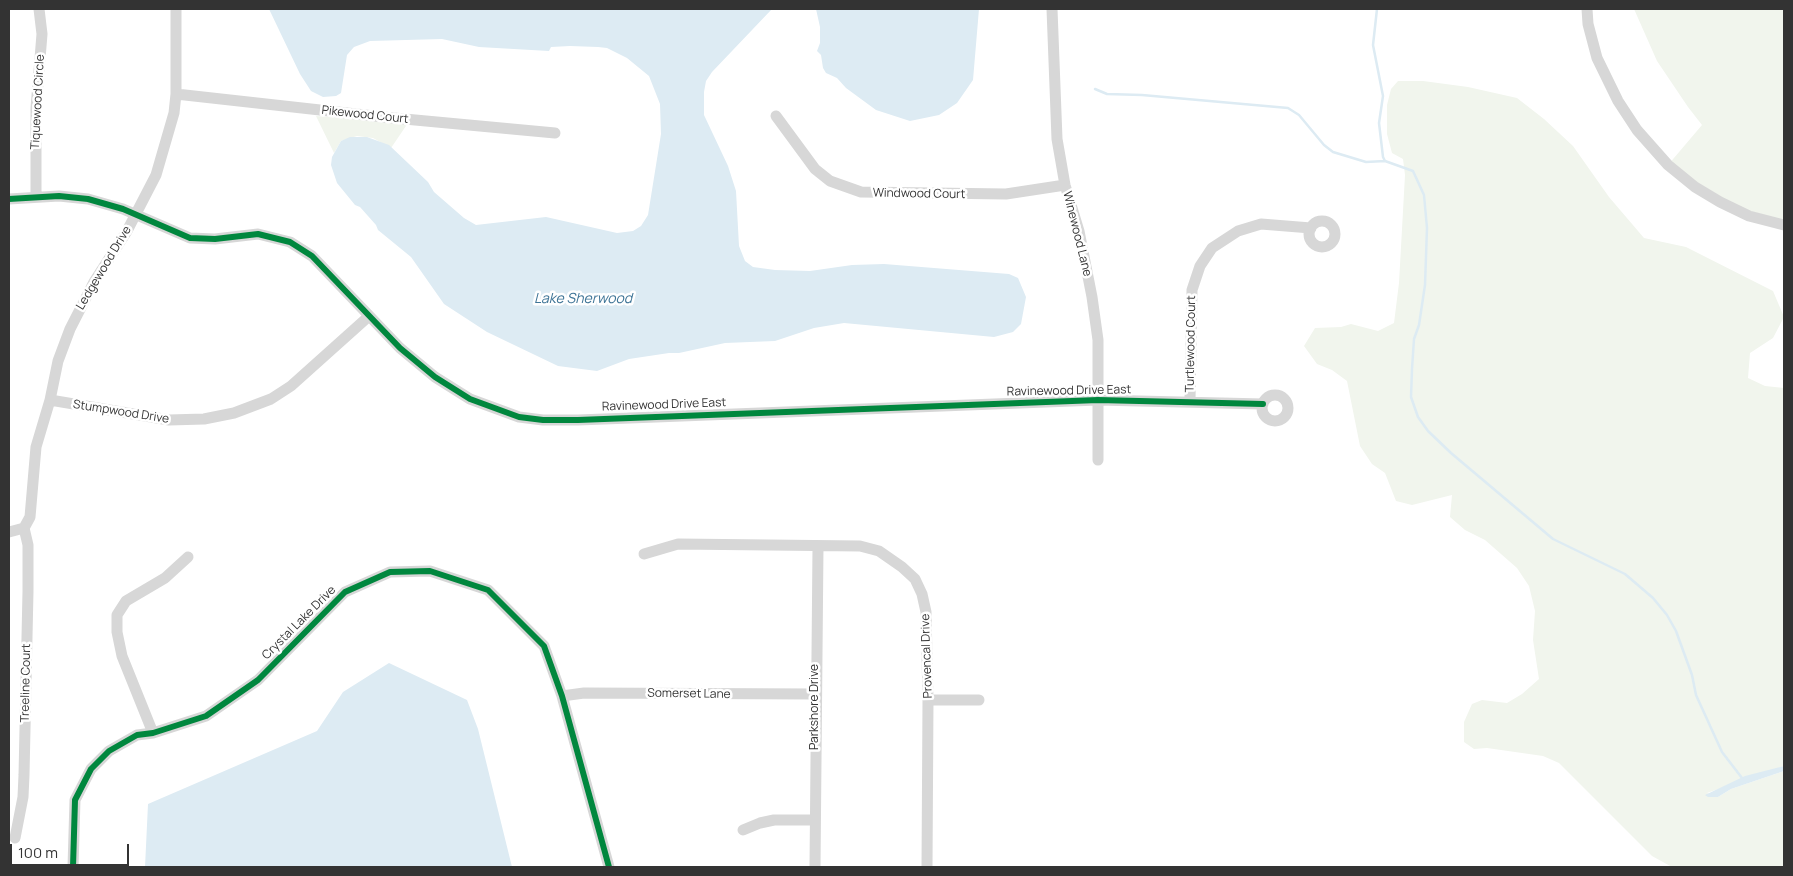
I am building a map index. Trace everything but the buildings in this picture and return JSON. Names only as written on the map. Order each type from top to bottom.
[{"type":"street","name":"Tiquewood Circle","points":[[36,196],[36,108],[42,34],[39,9]]},
{"type":"street","name":"Ledgewood Drive","points":[[24,528],[29,521],[31,513],[36,447],[61,354],[74,320],[94,282],[136,214],[156,175],[174,113],[176,94],[176,9]]},
{"type":"street","name":"Winewood Lane","points":[[1052,9],[1057,139],[1065,185],[1079,231],[1098,340],[1098,460]]},
{"type":"street","points":[[1587,9],[1588,24],[1598,58],[1618,101],[1637,130],[1668,165],[1720,202],[1749,216],[1784,225]]},
{"type":"street","name":"Pikewood Court","points":[[176,94],[383,117],[555,133]]},
{"type":"street","name":"Windwood Court","points":[[776,116],[815,169],[830,181],[861,192],[1006,194],[1065,185]]},
{"type":"street","name":"Ravinewood Drive East","points":[[9,199],[59,196],[98,201],[136,214],[190,238],[215,240],[258,234],[290,242],[312,256],[368,317],[400,348],[454,390],[497,410],[543,420],[1098,400],[1263,404]]},
{"type":"street","name":"Turtlewood Court","points":[[1190,401],[1192,290],[1200,266],[1212,248],[1238,231],[1261,224],[1311,228]]},
{"type":"street","name":"Stumpwood Drive","points":[[50,400],[170,420],[204,418],[234,413],[270,398],[291,386],[368,317]]},
{"type":"street","points":[[9,532],[24,528]]},
{"type":"street","name":"Treeline Court","points":[[15,838],[23,797],[24,775],[28,545],[24,528]]},
{"type":"street","name":"Provencal Drive","points":[[644,554],[678,544],[860,546],[879,551],[915,579],[922,594],[926,612],[928,700],[927,867]]},
{"type":"street","name":"Parkshore Drive","points":[[815,867],[815,694],[818,547]]},
{"type":"street","points":[[153,733],[122,656],[117,632],[117,615],[126,601],[165,578],[188,556]]},
{"type":"street","name":"Crystal Lake Drive","points":[[73,867],[76,800],[91,769],[109,751],[137,735],[153,733],[206,716],[258,680],[345,592],[390,572],[430,571],[488,590],[544,646],[562,696],[609,867]]},
{"type":"street","name":"Somerset Lane","points":[[562,696],[584,693],[815,694]]},
{"type":"street","points":[[928,700],[979,700]]},
{"type":"street","points":[[743,830],[774,820],[815,820]]},
{"type":"shaded area","points":[[1634,9],[1784,9],[1784,225],[1749,216],[1668,165],[1702,125],[1657,61]]},
{"type":"shaded area","points":[[1398,81],[1423,81],[1468,87],[1517,98],[1544,119],[1573,146],[1609,197],[1644,238],[1686,247],[1773,291],[1784,317],[1773,338],[1750,353],[1748,378],[1765,386],[1784,388],[1784,766],[1707,793],[1718,797],[1731,789],[1784,771],[1784,867],[1672,867],[1652,856],[1559,763],[1543,756],[1487,748],[1474,749],[1464,742],[1464,722],[1472,704],[1482,700],[1507,703],[1522,694],[1539,679],[1533,640],[1535,611],[1529,586],[1517,568],[1485,540],[1465,530],[1450,517],[1452,495],[1412,505],[1396,501],[1385,473],[1372,464],[1360,446],[1347,381],[1332,370],[1317,364],[1304,346],[1315,328],[1341,327],[1351,324],[1378,331],[1394,323],[1399,283],[1405,175],[1403,159],[1392,153],[1387,134],[1387,105],[1391,89]]},
{"type":"shaded area","points":[[316,116],[408,123],[391,148],[373,138],[357,136],[341,141],[334,153]]},
{"type":"water","name":"Lake Sherwood","points":[[269,9],[772,9],[712,72],[706,81],[704,92],[704,115],[728,166],[736,191],[739,246],[745,261],[753,267],[775,270],[810,271],[852,265],[884,264],[1009,274],[1018,278],[1026,297],[1021,324],[1013,332],[994,337],[844,323],[814,328],[775,341],[725,343],[679,353],[629,359],[597,371],[558,366],[487,332],[444,304],[411,257],[378,230],[376,225],[360,207],[355,205],[337,183],[331,165],[332,157],[341,141],[350,137],[367,137],[389,145],[428,182],[434,192],[464,218],[476,225],[546,217],[617,233],[633,231],[641,226],[648,215],[661,134],[660,104],[649,76],[627,58],[607,48],[570,46],[551,47],[549,51],[479,47],[442,39],[370,41],[354,47],[347,55],[341,93],[336,96],[323,97],[311,91],[300,74]]},
{"type":"water","points":[[816,9],[979,9],[973,80],[957,103],[939,115],[910,121],[876,110],[846,88],[837,78],[826,73],[823,68],[821,55],[817,51],[820,43],[820,27]]},
{"type":"water","points":[[389,663],[467,700],[478,729],[512,867],[145,867],[148,804],[317,731],[343,692]]},
{"type":"water","points":[[1784,766],[1784,771],[1731,789],[1718,797],[1708,797],[1705,795],[1745,776]]},
{"type":"waterway","points":[[1377,9],[1373,45],[1383,96],[1379,123],[1385,161]]},
{"type":"waterway","points":[[1095,89],[1107,94],[1142,95],[1288,108],[1299,115],[1324,145],[1333,152],[1366,162],[1385,161],[1413,171],[1424,195],[1427,228],[1425,285],[1419,325],[1414,339],[1412,369],[1411,397],[1418,417],[1428,431],[1451,453],[1553,539],[1625,574],[1653,598],[1667,615],[1676,631],[1692,675],[1696,695],[1722,752],[1742,778]]},
{"type":"cycle path","points":[[9,199],[59,196],[88,199],[123,209],[190,238],[215,239],[258,234],[290,242],[312,256],[400,348],[435,377],[470,399],[519,417],[543,420],[578,420],[1098,400],[1263,404]]},
{"type":"cycle path","points":[[73,867],[75,800],[91,769],[109,751],[137,735],[153,733],[206,716],[258,680],[345,592],[390,572],[430,571],[488,590],[544,646],[562,696],[609,867]]}]
